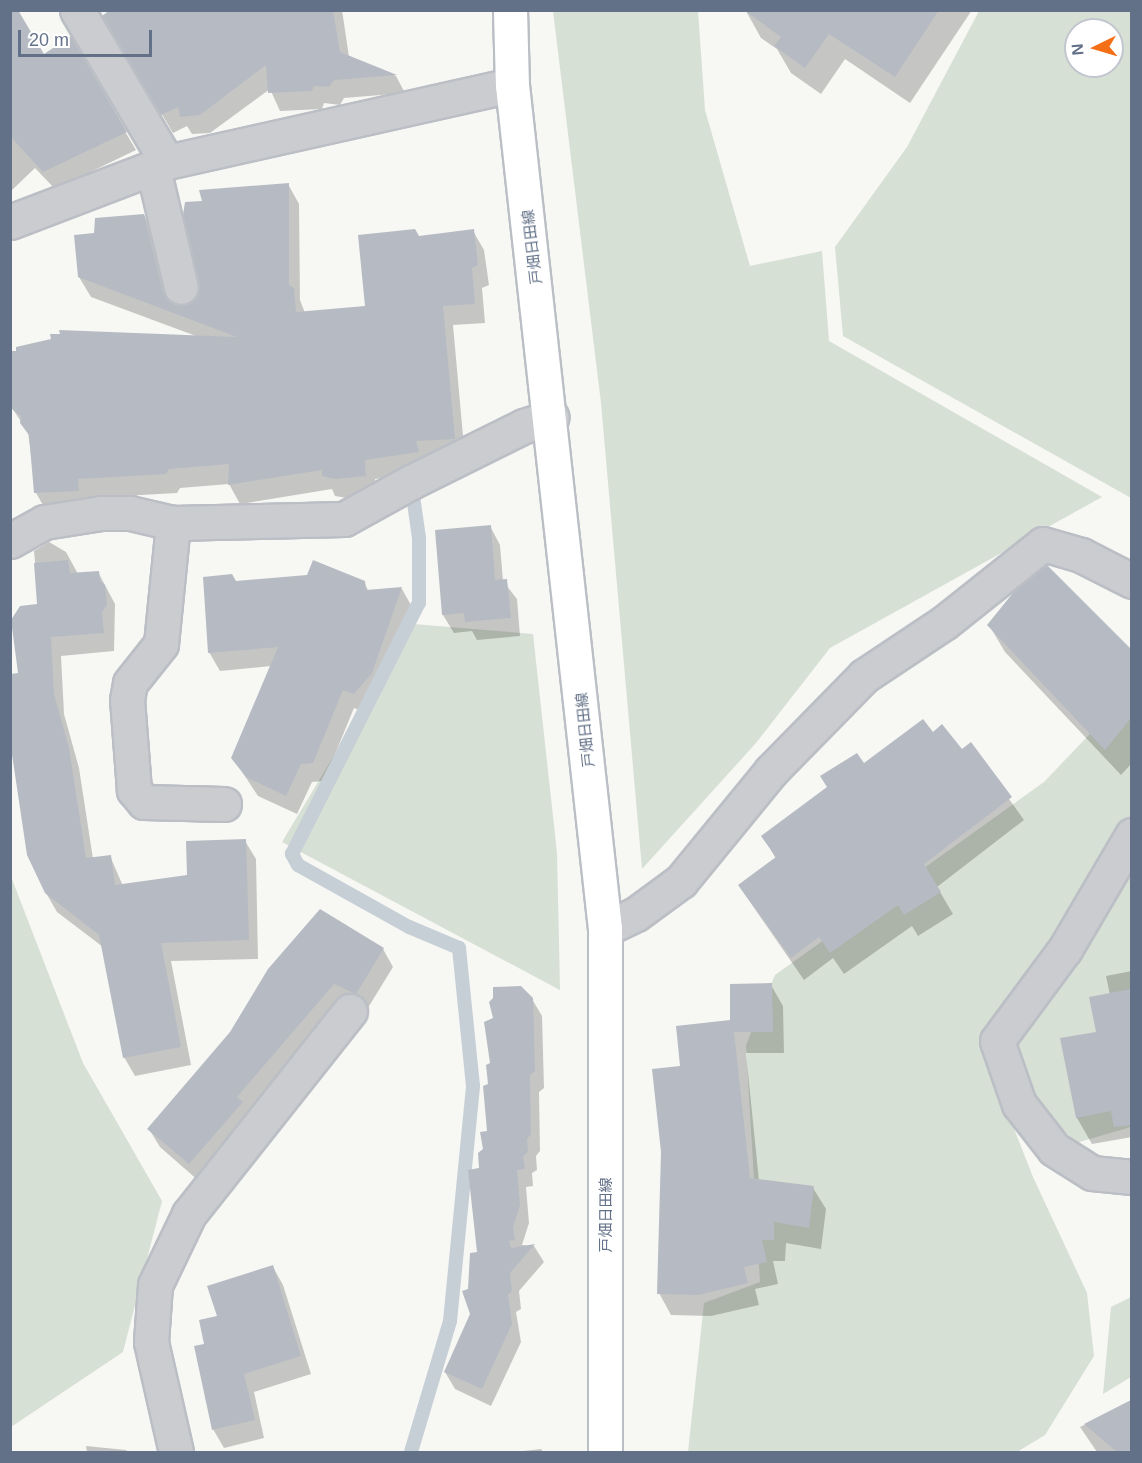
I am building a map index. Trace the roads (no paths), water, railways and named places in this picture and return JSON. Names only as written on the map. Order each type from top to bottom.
[{"type":"main road","name":"戸畑日田線","points":[[510,10],[512,85],[552,417],[606,929],[605,1452]]},
{"type":"street","points":[[77,10],[160,165],[181,287]]},
{"type":"street","points":[[10,222],[160,165],[512,85]]},
{"type":"street","points":[[10,541],[44,522],[101,513],[130,513],[173,522],[344,519],[493,441],[552,417]]},
{"type":"street","points":[[173,522],[161,644],[130,683],[127,700],[134,790],[144,802],[224,804]]},
{"type":"street","points":[[606,929],[636,914],[681,881],[771,771],[864,676],[945,622],[1043,544],[1081,555],[1131,581]]},
{"type":"street","points":[[1131,834],[1065,949],[997,1041],[1020,1104],[1054,1149],[1092,1173],[1131,1177]]},
{"type":"street","points":[[176,1452],[151,1342],[156,1285],[189,1214],[350,1011]]},
{"type":"waterway","points":[[411,482],[419,538],[419,603],[292,854],[298,865],[409,927],[459,948],[473,1086],[450,1321],[411,1452]]}]
